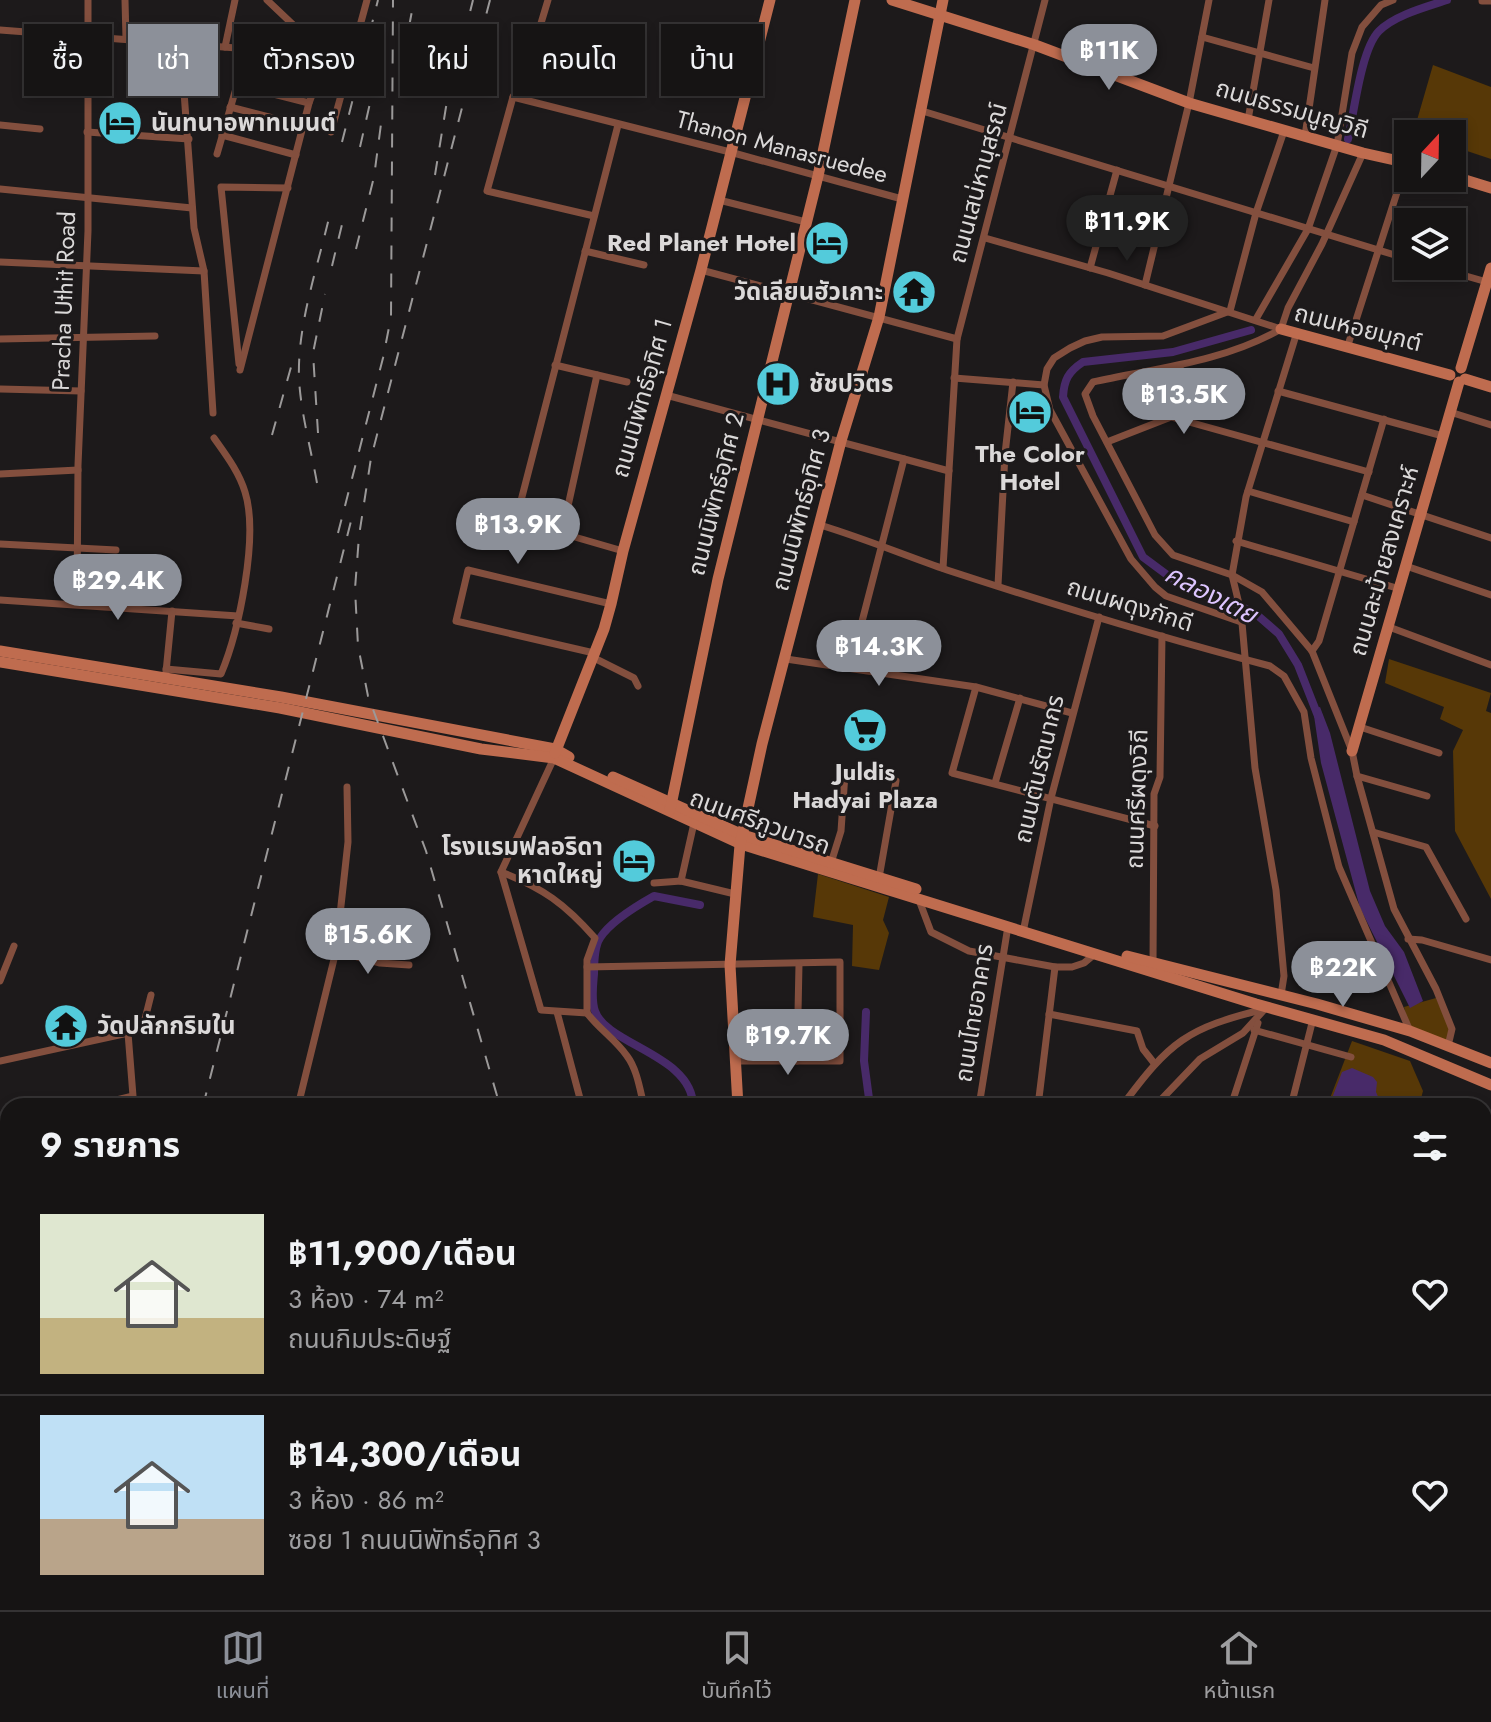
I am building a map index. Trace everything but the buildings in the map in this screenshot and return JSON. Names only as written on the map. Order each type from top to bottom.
[{"type":"street","name":"Pracha Uthit Road","points":[[88,0],[88,24]]},
{"type":"street","points":[[125,0],[126,39]]},
{"type":"street","points":[[225,47],[235,0]]},
{"type":"street","points":[[267,0],[292,24]]},
{"type":"street","points":[[548,0],[526,73],[513,97],[487,191],[594,216]]},
{"type":"street","name":"ถนนนิพัทธ์อุทิศ 1","points":[[501,872],[555,753],[611,604],[770,0]]},
{"type":"street","name":"ถนนนิพัทธ์อุทิศ 2","points":[[670,808],[718,579],[818,176],[855,0]]},
{"type":"street","name":"ถนนธรรมนูญวิถี","points":[[892,0],[1035,45],[1189,103],[1394,160]]},
{"type":"street","name":"ถนนนิพัทธ์อุทิศ 3","points":[[738,1098],[730,965],[734,894],[742,839],[763,739],[841,441],[879,317],[943,0]]},
{"type":"street","name":"ถนนเสน่หานุสรณ์","points":[[943,568],[957,339],[1045,0]]},
{"type":"street","points":[[1145,285],[1189,103],[1209,0]]},
{"type":"street","points":[[1248,120],[1269,0]]},
{"type":"street","points":[[1305,136],[1325,0]]},
{"type":"street","points":[[1257,319],[1308,229],[1337,145],[1352,53],[1362,27],[1381,3],[1393,0]]},
{"type":"street","points":[[1482,1],[1491,1]]},
{"type":"street","points":[[331,132],[363,2]]},
{"type":"street","points":[[0,30],[24,32]]},
{"type":"street","points":[[1202,37],[1314,68]]},
{"type":"street","points":[[112,38],[234,48]]},
{"type":"street","points":[[217,154],[234,89],[240,85],[309,103]]},
{"type":"street","name":"Pracha Uthit Road","points":[[77,604],[78,470],[88,198],[87,96]]},
{"type":"street","points":[[184,96],[192,208],[204,271],[213,413]]},
{"type":"street","points":[[288,188],[221,187],[240,370],[272,250],[288,188],[296,155],[304,126],[309,103],[312,96]]},
{"type":"street","name":"Thanon Manasruedee","points":[[513,97],[902,199]]},
{"type":"street","points":[[230,107],[304,126]]},
{"type":"street","points":[[919,110],[1394,255]]},
{"type":"street","points":[[0,125],[40,129]]},
{"type":"street","points":[[618,125],[516,520],[623,551]]},
{"type":"street","points":[[1230,311],[1256,213],[1284,131]]},
{"type":"street","points":[[87,132],[189,139]]},
{"type":"street","points":[[222,135],[296,155]]},
{"type":"street","points":[[985,238],[1278,327],[1327,234],[1363,153]]},
{"type":"street","points":[[1090,268],[1117,170]]},
{"type":"street","points":[[1466,180],[1491,188]]},
{"type":"street","points":[[0,189],[192,208]]},
{"type":"street","points":[[1348,345],[1397,192]]},
{"type":"street","points":[[719,200],[806,222]]},
{"type":"street","points":[[585,251],[644,265]]},
{"type":"street","points":[[0,262],[204,271]]},
{"type":"street","name":"ถนนละม้ายสงเคราะห์","points":[[1352,751],[1491,268]]},
{"type":"street","points":[[701,270],[957,339]]},
{"type":"street","points":[[1466,276],[1487,282]]},
{"type":"street","points":[[1230,311],[1163,336],[1102,337],[1085,341],[1054,358],[1047,369],[1044,385],[1050,410],[1131,559],[1166,596],[1241,622]]},
{"type":"street","name":"ถนนหอยมุกต์","points":[[1233,579],[1173,555],[1155,535],[1087,404],[1085,394],[1093,382],[1180,367],[1249,345],[1278,327],[1491,387]]},
{"type":"street","points":[[1281,995],[1284,976],[1276,890],[1255,768],[1241,612],[1233,579],[1236,541],[1248,491],[1297,332]]},
{"type":"street","points":[[0,339],[155,336]]},
{"type":"street","points":[[555,365],[627,382]]},
{"type":"street","points":[[1180,367],[1188,407],[1182,420]]},
{"type":"street","points":[[562,533],[597,375]]},
{"type":"street","points":[[954,378],[1044,385]]},
{"type":"street","points":[[998,585],[1005,454],[1013,382]]},
{"type":"street","points":[[0,389],[81,391]]},
{"type":"street","points":[[1278,391],[1443,436]]},
{"type":"street","points":[[666,395],[949,471]]},
{"type":"street","points":[[1450,412],[1491,425]]},
{"type":"street","points":[[1107,442],[1171,417],[1369,472]]},
{"type":"street","points":[[1312,651],[1319,641],[1384,419]]},
{"type":"street","points":[[172,611],[166,673],[221,674],[237,619],[251,525],[240,476],[214,438]]},
{"type":"street","points":[[850,668],[904,459]]},
{"type":"street","points":[[0,474],[78,470]]},
{"type":"street","points":[[1248,491],[1354,522]]},
{"type":"street","points":[[1362,495],[1491,538]]},
{"type":"street","name":"ถนนผดุงภักดี","points":[[820,525],[1099,617],[1270,666],[1284,676],[1304,712],[1311,758],[1339,867],[1410,1031]]},
{"type":"street","points":[[1236,541],[1400,589]]},
{"type":"street","points":[[0,544],[116,550]]},
{"type":"street","points":[[1406,566],[1491,595]]},
{"type":"street","points":[[611,604],[468,570],[456,621],[593,655],[634,678],[638,686]]},
{"type":"street","name":"ถนนละม้ายสงเคราะห์","points":[[1233,579],[1262,592],[1312,651],[1352,751],[1394,909],[1436,989],[1452,1029],[1448,1046]]},
{"type":"street","points":[[0,600],[172,611],[237,619],[269,629]]},
{"type":"street","name":"ถนนตันรัตนากร","points":[[1024,928],[1051,798],[1099,617]]},
{"type":"street","points":[[1389,627],[1491,665]]},
{"type":"street","name":"ถนนศรีผดุงวิถี","points":[[1153,968],[1154,794],[1160,777],[1162,636]]},
{"type":"street","name":"ถนนศรีภูวนารถ","points":[[0,651],[166,673],[555,753],[742,839],[879,878],[1096,953],[1317,1004],[1410,1031],[1491,1063]]},
{"type":"street","points":[[786,659],[976,687],[1072,713]]},
{"type":"street","name":"ถนนศรีภูวนารถ","points":[[0,662],[280,708],[481,749],[555,753]]},
{"type":"street","points":[[976,687],[952,773],[1155,826]]},
{"type":"street","points":[[995,783],[1020,698]]},
{"type":"street","points":[[1360,727],[1439,753]]},
{"type":"street","points":[[831,863],[841,831],[845,774]]},
{"type":"street","points":[[1357,776],[1427,796]]},
{"type":"street","points":[[879,878],[896,781]]},
{"type":"street","points":[[300,1098],[336,951],[348,842],[347,787]]},
{"type":"street","name":"ถนนศรีภูวนารถ","points":[[670,808],[694,823],[918,898],[1153,968],[1261,1006],[1384,1040],[1491,1085]]},
{"type":"street","points":[[681,881],[694,823]]},
{"type":"street","points":[[1373,832],[1426,847],[1466,919]]},
{"type":"street","points":[[501,872],[534,884],[563,905],[595,938],[587,960],[587,1013],[630,1059],[642,1098]]},
{"type":"street","points":[[501,872],[541,1010],[587,1013]]},
{"type":"street","points":[[654,883],[681,881],[734,894]]},
{"type":"street","points":[[918,898],[931,932],[969,951],[1055,967],[1084,963],[1096,953]]},
{"type":"street","name":"ถนนไทยอาคาร","points":[[980,1098],[1008,926]]},
{"type":"street","points":[[1408,939],[1422,940],[1491,960]]},
{"type":"street","points":[[0,981],[14,946]]},
{"type":"street","points":[[336,951],[380,963],[409,965]]},
{"type":"street","points":[[587,967],[840,962],[840,1061],[737,1061]]},
{"type":"street","points":[[797,1061],[799,964]]},
{"type":"street","points":[[1039,1098],[1055,967]]},
{"type":"street","points":[[0,1061],[128,1033],[144,1023],[151,995]]},
{"type":"street","points":[[1293,1098],[1317,1004]]},
{"type":"street","points":[[1233,1098],[1261,1006]]},
{"type":"street","points":[[1128,1098],[1154,1063],[1190,1033],[1261,1006]]},
{"type":"street","points":[[1163,1098],[1200,1059],[1243,1033],[1261,1006]]},
{"type":"street","points":[[557,1012],[580,1098]]},
{"type":"street","points":[[1049,1014],[1137,1031],[1143,1049],[1154,1063]]},
{"type":"street","points":[[1254,1030],[1351,1057]]},
{"type":"street","points":[[125,1098],[133,1096],[128,1033]]},
{"type":"shaded area","points":[[1433,65],[1491,87],[1491,159],[1466,151],[1466,120],[1417,120]]},
{"type":"shaded area","points":[[1389,659],[1491,693],[1486,711],[1491,713],[1491,899],[1455,831],[1453,751],[1463,730],[1440,719],[1444,707],[1385,683]]},
{"type":"shaded area","points":[[1320,707],[1330,733],[1370,891],[1385,926],[1404,952],[1423,1001],[1410,1008],[1360,908],[1321,763],[1313,709]]},
{"type":"shaded area","points":[[818,874],[889,897],[883,920],[889,933],[879,970],[852,966],[853,925],[813,917]]},
{"type":"shaded area","points":[[1436,998],[1450,1029],[1447,1044],[1410,1031],[1404,1007]]},
{"type":"shaded area","points":[[1352,1041],[1410,1061],[1423,1091],[1421,1098],[1330,1098]]},
{"type":"shaded area","points":[[1352,1068],[1373,1077],[1377,1082],[1379,1098],[1332,1098],[1342,1072]]},
{"type":"waterway","name":"คลองเตย","points":[[1348,139],[1367,52],[1379,31],[1393,20],[1447,0]]},
{"type":"waterway","name":"คลองเตย","points":[[1251,330],[1173,352],[1083,362],[1068,377],[1063,397],[1143,557],[1178,583],[1206,596],[1231,601],[1256,614],[1279,634],[1298,665],[1318,716]]},
{"type":"waterway","name":"คลองเตย","points":[[691,1098],[679,1074],[665,1062],[602,1023],[593,1002],[594,960],[600,938],[605,932],[617,920],[654,896],[700,905]]},
{"type":"waterway","name":"คลองเตย","points":[[866,1012],[864,1061],[869,1098]]},
{"type":"railway","points":[[342,142],[378,0]]},
{"type":"railway","points":[[338,533],[391,317],[393,0]]},
{"type":"railway","points":[[410,24],[414,0]]},
{"type":"railway","points":[[435,175],[446,107],[473,0]]},
{"type":"railway","points":[[490,0],[371,458],[359,536],[355,589],[358,646],[368,696],[426,851],[498,1098]]},
{"type":"railway","points":[[360,147],[373,90],[383,16]]},
{"type":"railway","points":[[356,249],[374,177],[381,124]]},
{"type":"railway","points":[[317,483],[302,405],[299,358],[305,315],[331,209]]},
{"type":"railway","points":[[332,266],[345,212]]},
{"type":"railway","points":[[318,433],[313,353],[325,294]]},
{"type":"railway","points":[[272,435],[293,360]]},
{"type":"railway","points":[[205,1098],[351,521]]},
{"type":"place","name":"นันทนาอพาทเมนต์","points":[[120,123]]},
{"type":"place","name":"Red Planet Hotel","points":[[827,243]]},
{"type":"place","name":"วัดเลียนฮัวเกาะ","points":[[914,292]]},
{"type":"place","name":"ชัชปวิตร","points":[[778,384]]},
{"type":"place","name":"The Color Hotel","points":[[1030,412]]},
{"type":"place","name":"Juldis Hadyai Plaza","points":[[865,730]]},
{"type":"place","name":"โรงแรมฟลอริดา หาดใหญ่","points":[[634,861]]},
{"type":"place","name":"วัดปลักกริมใน","points":[[66,1026]]}]
